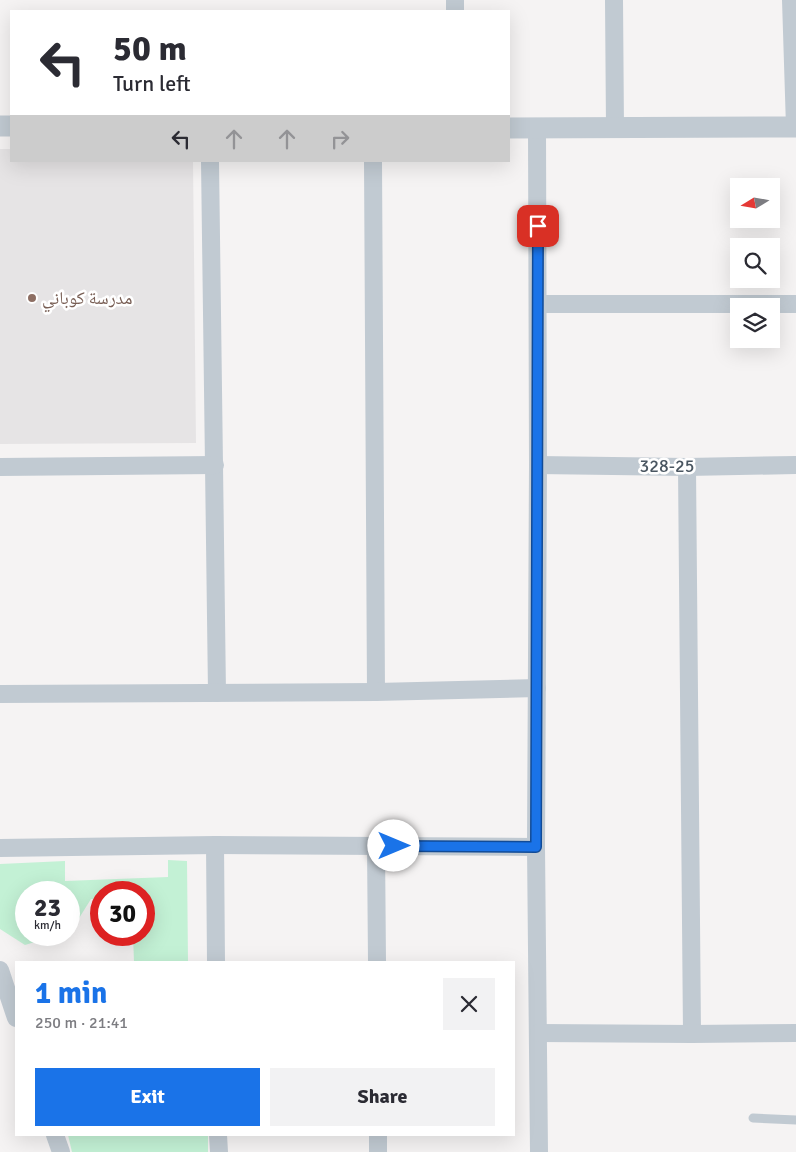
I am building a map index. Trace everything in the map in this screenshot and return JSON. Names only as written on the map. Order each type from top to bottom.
[{"type":"street","points":[[614,0],[615,128]]},
{"type":"street","points":[[510,128],[795,127],[791,0]]},
{"type":"street","points":[[537,128],[536,847],[539,1152]]},
{"type":"street","points":[[210,162],[217,693]]},
{"type":"street","points":[[373,162],[376,692]]},
{"type":"street","points":[[538,304],[796,304]]},
{"type":"street","points":[[0,467],[215,465]]},
{"type":"street","name":"328-25","points":[[538,465],[687,467],[796,465]]},
{"type":"street","points":[[687,467],[692,1034]]},
{"type":"street","points":[[0,694],[376,692],[537,688]]},
{"type":"street","points":[[0,848],[215,845],[536,847]]},
{"type":"street","points":[[215,845],[216,961]]},
{"type":"street","points":[[376,846],[377,961]]},
{"type":"street","points":[[0,970],[15,1015]]},
{"type":"street","points":[[539,1032],[796,1033]]},
{"type":"street","points":[[55,1136],[61,1152]]},
{"type":"street","points":[[218,1136],[219,1152]]},
{"type":"street","points":[[378,1136],[378,1152]]},
{"type":"lane","points":[[753,1118],[796,1120]]},
{"type":"shaded area","points":[[0,149],[10,149],[10,162],[193,162],[196,443],[0,444]]},
{"type":"green space","points":[[168,860],[187,861],[188,961],[134,961],[133,946],[155,946],[155,881],[90,881],[90,901],[80,917],[80,881],[65,881],[168,877]]},
{"type":"green space","points":[[65,861],[65,881],[15,881],[15,939],[0,929],[0,864]]},
{"type":"green space","points":[[68,1136],[208,1136],[208,1152],[72,1152]]},
{"type":"place","name":"مدرسة كوباني","points":[[32,298]]},
{"type":"route","points":[[394,846],[536,847],[538,226]]}]
